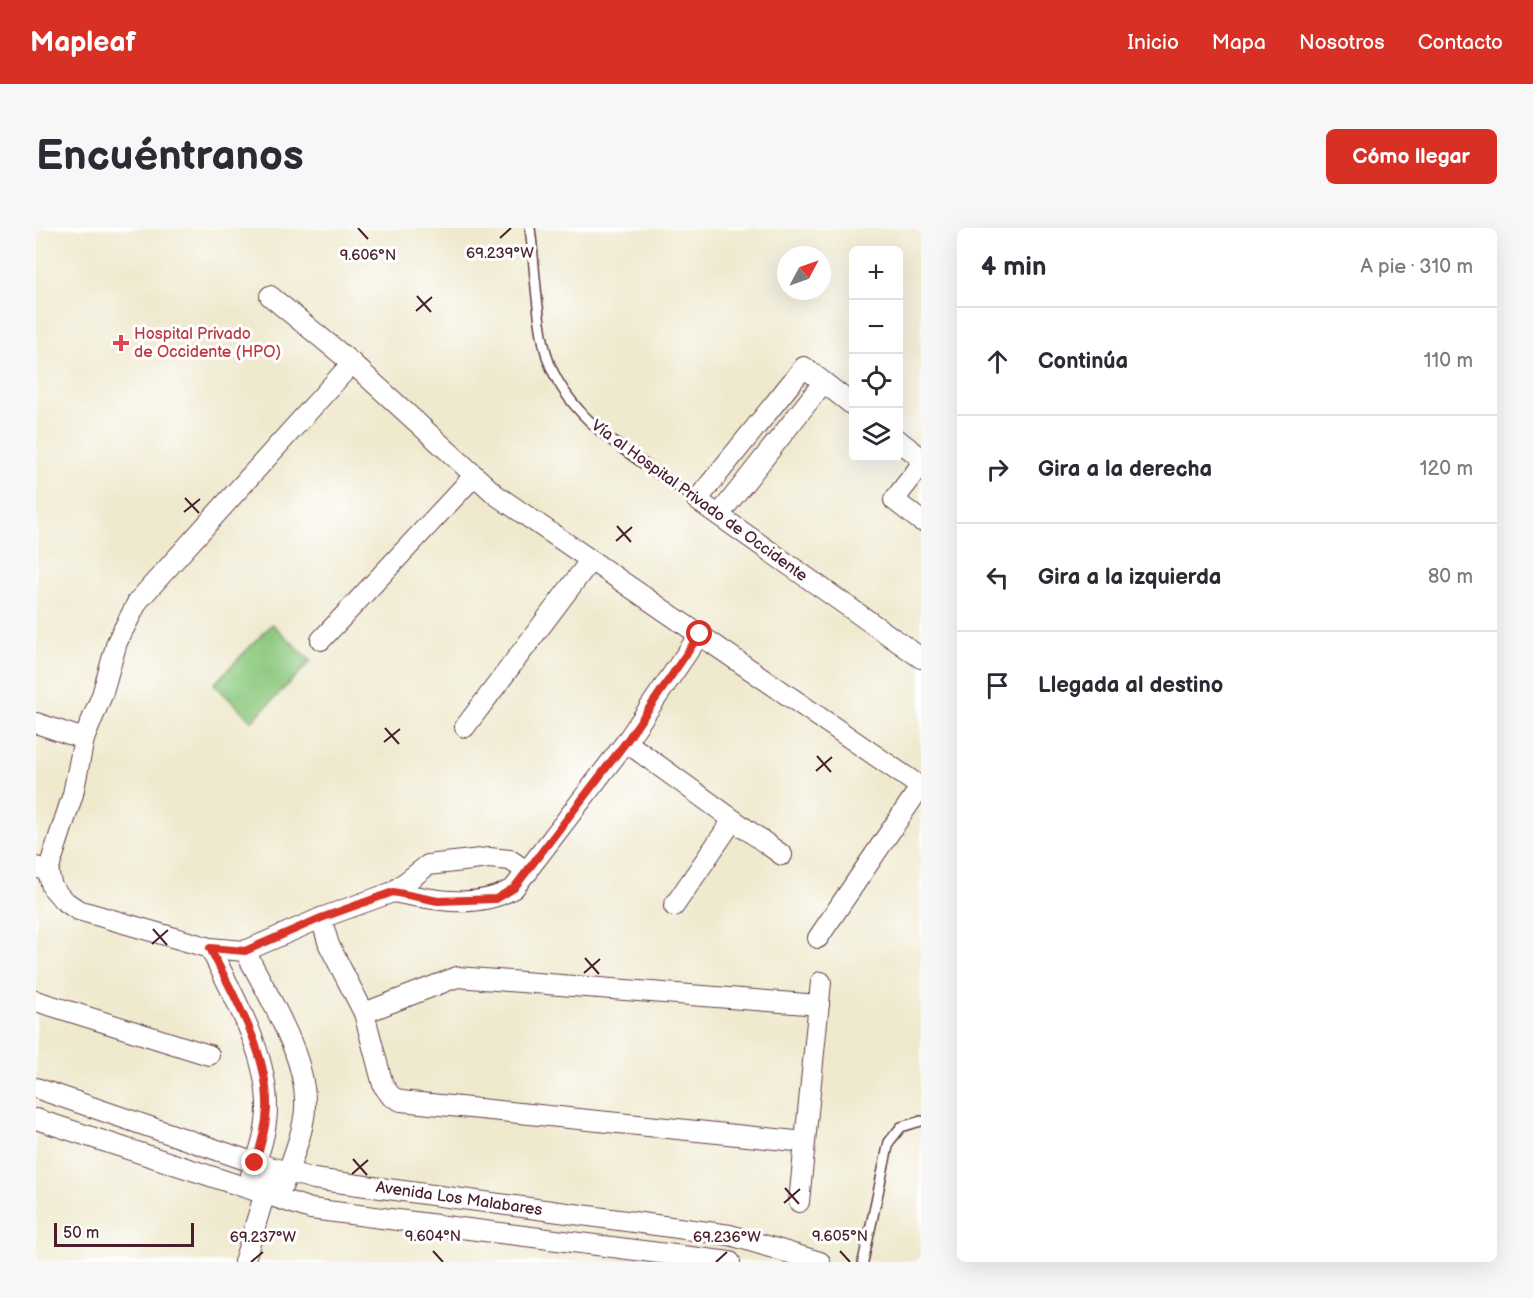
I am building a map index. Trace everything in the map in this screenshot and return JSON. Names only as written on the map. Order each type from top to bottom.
[{"type":"street","points":[[270,296],[352,363],[496,495],[921,787],[818,938]]},
{"type":"street","points":[[352,363],[138,601],[117,642],[102,695],[84,739],[73,794],[42,869],[52,887],[63,900],[78,910],[210,948],[245,951],[321,918],[393,892],[428,865],[489,858],[510,860],[528,872]]},
{"type":"street","points":[[697,500],[804,367],[849,402]]},
{"type":"street","points":[[719,515],[824,383]]},
{"type":"street","points":[[903,444],[921,458]]},
{"type":"street","points":[[921,465],[894,500],[921,521]]},
{"type":"street","points":[[321,640],[474,476]]},
{"type":"street","name":"Vía al Hospital Privado de Occidente","points":[[697,500],[921,658]]},
{"type":"street","points":[[465,727],[590,561]]},
{"type":"street","points":[[393,892],[438,901],[496,899],[514,888],[626,742],[700,634]]},
{"type":"street","points":[[36,723],[84,739]]},
{"type":"street","points":[[626,742],[782,855]]},
{"type":"street","points":[[674,906],[733,820]]},
{"type":"street","points":[[321,918],[329,945],[364,1013],[383,1085],[391,1096],[401,1101],[805,1142]]},
{"type":"street","points":[[210,948],[248,1027],[264,1081],[267,1108],[262,1141],[271,1168],[272,1197],[244,1262]]},
{"type":"street","points":[[245,951],[288,1036],[300,1068],[305,1097],[304,1123],[271,1168],[246,1189]]},
{"type":"street","points":[[364,1013],[457,977],[819,1005]]},
{"type":"street","points":[[799,1202],[821,982]]},
{"type":"street","points":[[36,1001],[209,1055]]},
{"type":"street","name":"Avenida Los Malabares","points":[[36,1088],[271,1168],[378,1189],[730,1235],[808,1260]]},
{"type":"street","name":"Avenida Los Malabares","points":[[36,1119],[311,1209],[730,1262]]},
{"type":"lane","name":"Vía al Hospital Privado de Occidente","points":[[530,228],[549,363],[564,392],[584,418],[697,500]]},
{"type":"lane","points":[[863,1262],[889,1142],[901,1127],[921,1121]]},
{"type":"green space","points":[[272,624],[311,661],[252,721],[214,684]]},
{"type":"place","name":"Hospital Privado de Occidente (HPO)","points":[[121,343]]},
{"type":"route","points":[[255,1163],[262,1141],[267,1108],[264,1081],[248,1027],[210,948],[245,951],[321,918],[393,892],[438,901],[496,899],[514,888],[626,742],[700,634]]}]
